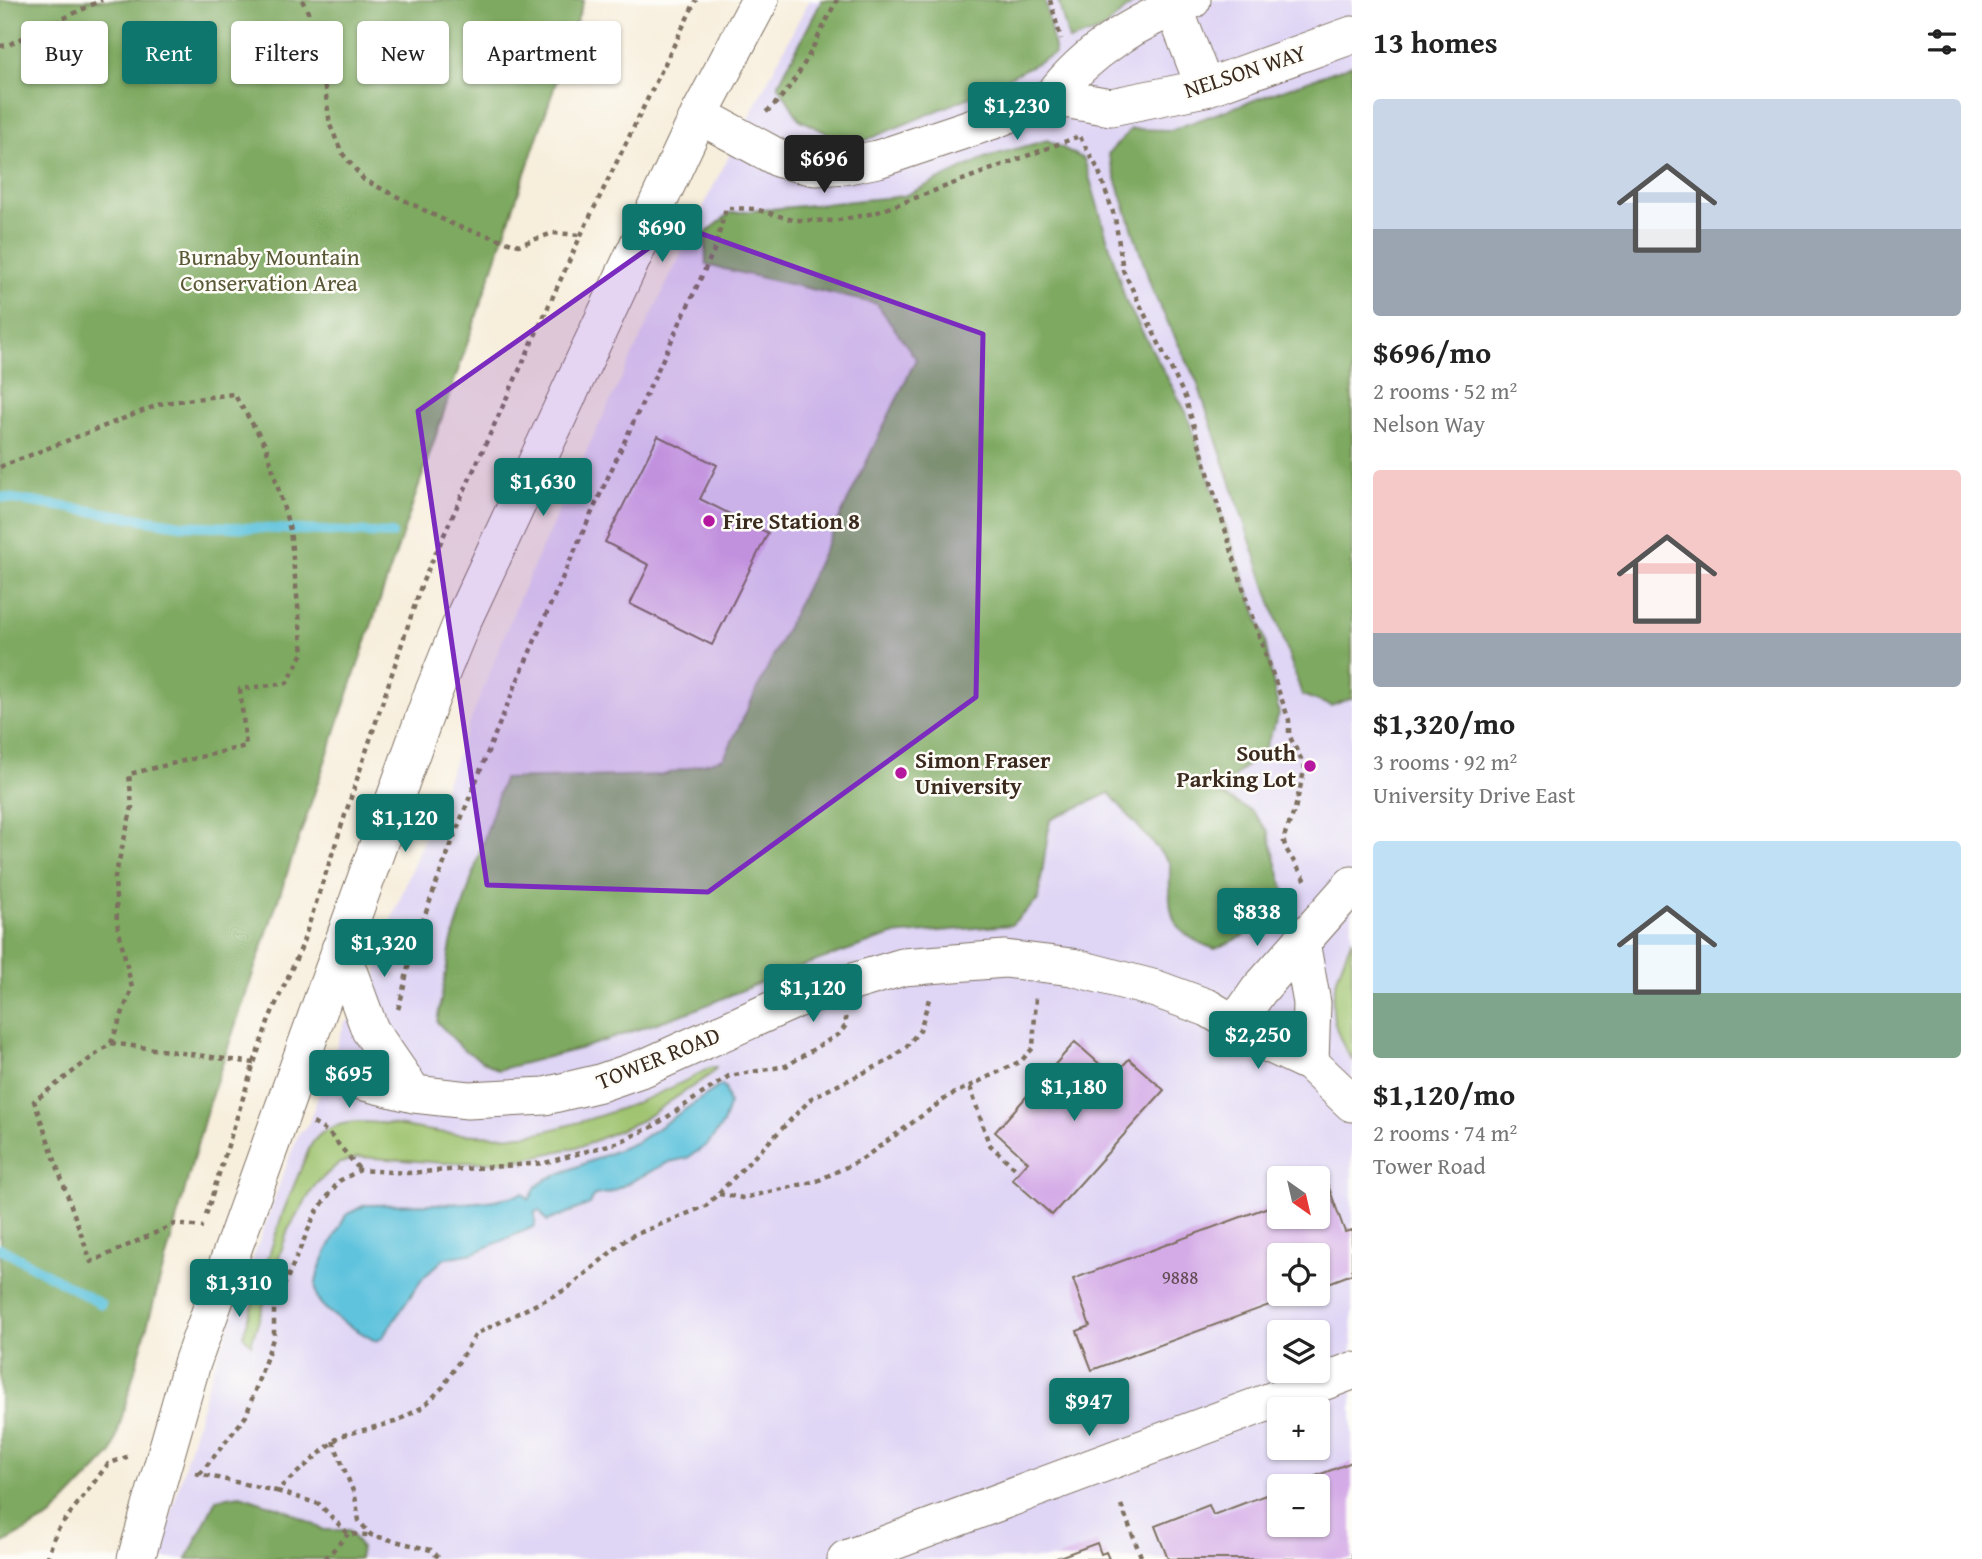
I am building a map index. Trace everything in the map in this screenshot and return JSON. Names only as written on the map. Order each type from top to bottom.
[{"type":"street","points":[[136,1559],[192,1363],[431,698],[462,622],[699,115],[760,0]]},
{"type":"street","points":[[699,115],[780,159],[815,167],[878,159],[991,121],[1052,97],[1070,73],[1115,36],[1178,3],[1205,88]]},
{"type":"street","name":"NELSON WAY","points":[[1052,97],[1111,107],[1205,88],[1352,35]]},
{"type":"street","points":[[1235,1024],[1352,884]]},
{"type":"street","points":[[1301,942],[1312,1003],[1310,1063]]},
{"type":"street","points":[[340,949],[370,1030],[414,1094]]},
{"type":"street","name":"TOWER ROAD","points":[[299,1066],[414,1094],[493,1100],[545,1096],[600,1083],[646,1067],[799,998],[903,967],[1004,959],[1072,967],[1156,989],[1208,1008],[1263,1041],[1310,1063],[1352,1103]]},
{"type":"street","points":[[846,1559],[1352,1371]]},
{"type":"path","points":[[0,46],[8,45],[102,0]]},
{"type":"path","points":[[302,0],[317,30],[330,125],[342,153],[364,180],[456,226],[519,245],[554,233],[580,235]]},
{"type":"path","points":[[766,112],[778,102],[837,0]]},
{"type":"path","points":[[392,1016],[399,1009],[414,946],[519,675],[590,514],[715,247],[726,208],[755,209],[793,220],[834,221],[861,216],[926,196],[1090,132]]},
{"type":"path","points":[[1080,136],[1098,169],[1115,218],[1123,270],[1185,397],[1249,608],[1289,720],[1289,735],[1306,767],[1295,809],[1283,839],[1286,849],[1313,892]]},
{"type":"path","points":[[0,467],[163,403],[234,394],[266,446],[290,530],[303,653],[287,683],[240,689],[246,746],[129,774],[132,807],[115,877],[117,923],[132,988],[111,1043],[34,1101],[91,1262],[175,1224],[203,1227]]},
{"type":"path","points":[[719,1194],[743,1198],[817,1181],[861,1160],[924,1113],[1021,1061],[1032,1048],[1037,993]]},
{"type":"path","points":[[276,1491],[340,1436],[395,1422],[423,1407],[443,1387],[476,1334],[567,1289],[629,1237],[706,1206],[813,1097],[888,1061],[906,1047],[920,1030],[929,998]]},
{"type":"path","points":[[200,1474],[246,1416],[274,1336],[274,1309],[315,1214],[339,1181],[360,1170],[408,1173],[545,1163],[619,1142],[652,1127],[729,1076],[786,1066],[839,1034],[847,1024],[844,1010]]},
{"type":"path","points":[[111,1043],[254,1063]]},
{"type":"path","points":[[970,1087],[989,1144],[1016,1169]]},
{"type":"path","points":[[313,1122],[328,1132],[360,1170]]},
{"type":"path","points":[[332,1441],[355,1496],[359,1521],[371,1535]]},
{"type":"path","points":[[47,1559],[56,1532],[108,1464],[134,1455]]},
{"type":"path","points":[[188,1470],[319,1504],[348,1534],[371,1535],[431,1550],[440,1559]]},
{"type":"path","points":[[1121,1505],[1142,1559]]},
{"type":"path","points":[[326,1559],[348,1534]]},
{"type":"highlighted area","points":[[680,226],[983,334],[976,697],[708,892],[487,885],[418,411]]},
{"type":"shaded area","name":"Simon Fraser University","points":[[809,0],[1352,0],[1352,1559],[158,1559],[209,1380],[289,1158],[299,1133],[308,1125],[345,1022],[375,1004],[376,977],[384,939],[516,606],[566,494],[709,195]]},
{"type":"green space","name":"Burnaby Mountain Conservation Area","points":[[0,0],[584,0],[577,21],[463,21],[463,84],[555,84],[208,1106],[112,1453],[51,1517],[0,1545]]},
{"type":"green space","points":[[822,0],[1045,0],[1055,54],[970,97],[852,146],[799,119],[778,85]]},
{"type":"green space","points":[[1058,0],[1137,0],[1102,30],[1069,41]]},
{"type":"green space","points":[[1352,65],[1352,698],[1331,706],[1302,695],[1197,382],[1153,292],[1108,154],[1131,129],[1171,130]]},
{"type":"green space","points":[[1047,140],[1084,159],[1126,302],[1186,412],[1264,636],[1279,714],[1265,748],[1229,782],[1211,790],[1252,811],[1268,831],[1286,897],[1263,924],[1215,949],[1186,935],[1173,917],[1170,863],[1109,793],[1050,820],[1038,900],[1011,925],[892,935],[796,968],[692,1011],[583,1048],[498,1070],[464,1050],[437,1022],[451,944],[503,779],[663,775],[724,758],[916,359],[877,304],[706,265],[705,234],[730,213],[904,196],[987,157]]},
{"type":"green space","points":[[1352,939],[1352,1060],[1336,1028],[1333,1000],[1339,972]]},
{"type":"green space","points":[[711,1067],[716,1068],[711,1074],[642,1120],[585,1145],[516,1161],[445,1163],[359,1157],[338,1164],[316,1184],[288,1230],[251,1344],[243,1335],[283,1212],[309,1149],[320,1135],[334,1126],[372,1122],[457,1134],[528,1135],[627,1106]]},
{"type":"green space","points":[[240,1495],[286,1510],[324,1530],[349,1530],[361,1548],[359,1559],[187,1559],[216,1499]]},
{"type":"water","points":[[721,1085],[725,1087],[729,1105],[723,1124],[707,1145],[687,1158],[669,1162],[609,1193],[594,1195],[590,1204],[547,1221],[539,1210],[535,1212],[535,1226],[474,1253],[445,1258],[423,1278],[382,1338],[375,1341],[339,1319],[321,1304],[316,1295],[318,1273],[346,1215],[365,1205],[467,1203],[507,1198],[523,1193],[529,1200],[536,1187],[547,1179],[637,1142]]},
{"type":"building","name":"Fire Station 8","points":[[658,436],[717,465],[700,499],[768,533],[712,645],[630,604],[649,565],[605,542]]},
{"type":"building","points":[[1075,1042],[1113,1076],[1129,1059],[1164,1090],[1052,1215],[1012,1179],[1028,1162],[995,1132]]},
{"type":"building","points":[[1330,1191],[1345,1232],[1352,1230],[1352,1274],[1330,1282],[1330,1243],[1267,1243],[1267,1306],[1092,1370],[1077,1331],[1090,1326],[1073,1279],[1267,1207],[1267,1229],[1330,1229]]},
{"type":"building","points":[[1352,1462],[1352,1559],[1168,1559],[1155,1526],[1209,1505],[1213,1515],[1267,1495],[1267,1537],[1330,1537],[1330,1474],[1321,1474]]},
{"type":"building","points":[[1097,1543],[1101,1554],[1106,1552],[1109,1559],[1054,1559]]},
{"type":"waterway","points":[[0,497],[181,525],[392,534]]},
{"type":"waterway","points":[[0,1248],[101,1304]]},
{"type":"place","name":"Fire Station 8","points":[[709,521]]},
{"type":"place","name":"South Parking Lot","points":[[1310,766]]},
{"type":"place","name":"Simon Fraser University","points":[[901,773]]}]
